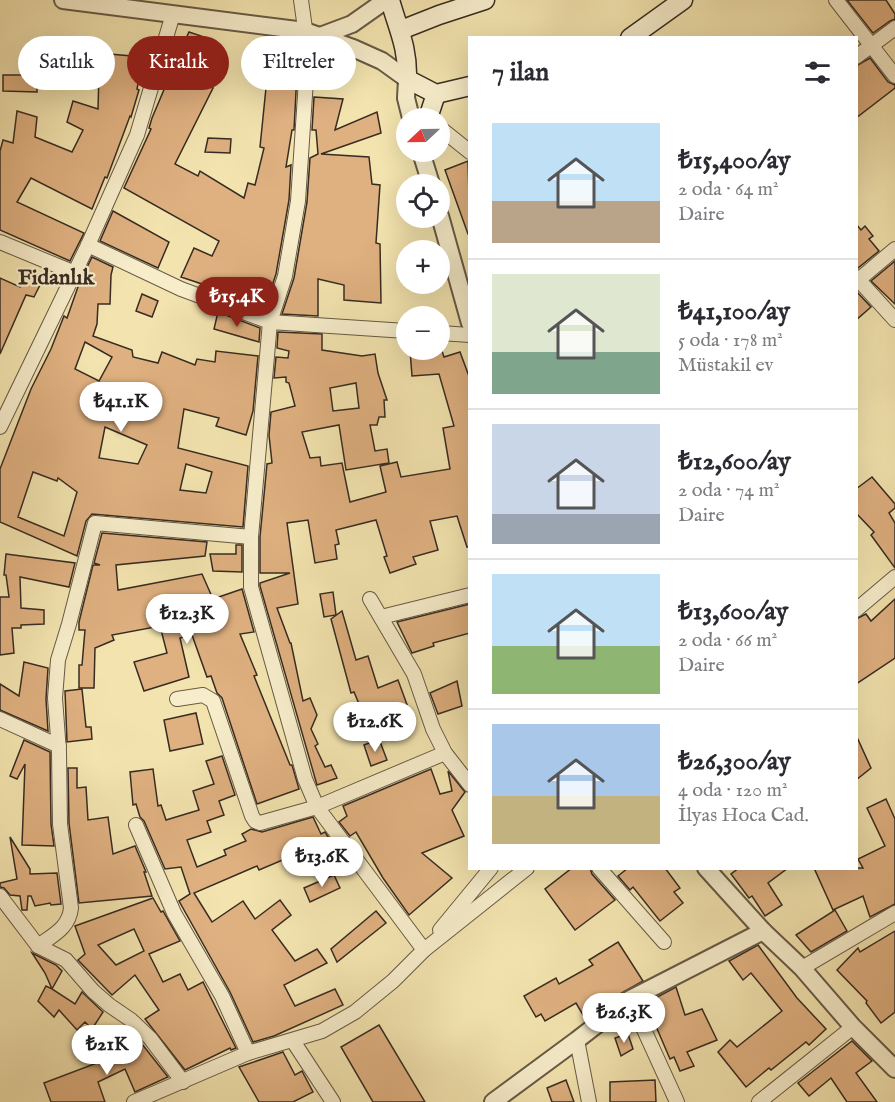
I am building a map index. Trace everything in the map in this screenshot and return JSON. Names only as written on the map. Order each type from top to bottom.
[{"type":"main road","points":[[388,0],[401,30],[407,63],[407,78],[436,94],[468,86]]},
{"type":"main road","points":[[401,30],[485,0]]},
{"type":"main road","points":[[633,36],[682,0]]},
{"type":"main road","points":[[431,108],[436,94]]},
{"type":"street","points":[[63,0],[153,5],[173,14],[313,33],[382,61],[407,78],[406,98],[408,108]]},
{"type":"street","points":[[301,0],[313,33],[308,50],[298,201],[285,276],[270,321],[251,537],[251,586],[305,779],[317,807],[424,950]]},
{"type":"street","points":[[313,33],[352,24],[388,0]]},
{"type":"street","points":[[836,0],[895,76]]},
{"type":"street","points":[[2,421],[75,273],[137,135],[173,14]]},
{"type":"street","points":[[858,56],[895,28]]},
{"type":"street","points":[[450,136],[468,150]]},
{"type":"street","points":[[443,228],[468,316]]},
{"type":"street","points":[[0,242],[75,273]]},
{"type":"street","points":[[88,245],[181,289],[270,321],[396,330]]},
{"type":"street","points":[[858,279],[895,249]]},
{"type":"street","points":[[858,281],[895,320]]},
{"type":"street","points":[[450,334],[468,335]]},
{"type":"street","points":[[38,946],[66,924],[70,918],[71,908],[60,824],[59,746],[55,698],[58,660],[95,524],[251,537]]},
{"type":"street","points":[[858,607],[895,577]]},
{"type":"street","points":[[381,617],[468,595]]},
{"type":"street","points":[[370,599],[414,674],[433,729],[445,753],[468,782]]},
{"type":"street","points":[[177,699],[203,695],[213,700],[255,821],[265,823],[317,807],[445,753]]},
{"type":"street","points":[[0,719],[59,746]]},
{"type":"street","points":[[136,825],[174,913],[222,996],[248,1053]]},
{"type":"street","points":[[134,1102],[248,1053],[322,1031],[356,1012],[393,981],[424,950],[489,870]]},
{"type":"street","points":[[424,950],[524,870]]},
{"type":"street","points":[[601,870],[664,942]]},
{"type":"street","points":[[708,870],[763,931],[802,968],[853,1027],[895,1069]]},
{"type":"street","points":[[0,896],[38,946],[66,960],[93,991],[131,1020],[150,1038],[183,1082]]},
{"type":"street","points":[[802,968],[895,913]]},
{"type":"street","points":[[493,1102],[630,999],[763,931]]},
{"type":"street","points":[[630,999],[677,1102]]},
{"type":"street","points":[[759,1102],[853,1027]]},
{"type":"street","points":[[577,1040],[589,1102]]},
{"type":"street","points":[[293,1041],[333,1102]]},
{"type":"building","points":[[847,0],[886,0],[895,14],[895,19],[873,33]]},
{"type":"building","points":[[189,32],[201,36],[187,36]]},
{"type":"building","points":[[115,55],[127,56],[127,90],[139,90],[107,178],[105,177],[92,209],[31,178],[17,202],[84,233],[70,261],[0,230],[0,151],[3,140],[13,143],[17,111],[37,117],[35,137],[72,152],[83,130],[67,122],[73,101],[98,109],[99,90],[115,90]]},
{"type":"building","points":[[870,58],[888,82],[895,85],[895,88],[858,116],[858,65]]},
{"type":"building","points":[[3,75],[18,75],[18,90],[37,90],[37,92],[3,91]]},
{"type":"building","points":[[164,90],[212,90],[175,164],[198,176],[200,171],[244,198],[248,183],[255,185],[264,148],[260,147],[266,90],[296,90],[294,130],[292,130],[286,167],[291,165],[289,200],[276,274],[264,310],[222,294],[223,291],[181,277],[194,248],[212,256],[219,241],[124,188],[151,129],[149,128]]},
{"type":"building","points":[[314,97],[343,99],[335,130],[377,112],[381,133],[321,154],[369,157],[372,184],[380,185],[376,243],[380,244],[381,303],[344,300],[344,285],[318,279],[318,316],[282,314],[294,278],[307,202],[310,158],[318,154],[316,130],[312,130]]},
{"type":"building","points":[[208,138],[231,139],[230,153],[205,152]]},
{"type":"building","points":[[468,161],[468,234],[450,184],[450,174],[446,174],[445,170]]},
{"type":"building","points":[[113,211],[169,242],[158,268],[100,241]]},
{"type":"building","points":[[858,226],[861,230],[865,226],[873,236],[869,239],[879,251],[858,268]]},
{"type":"building","points":[[92,257],[113,267],[110,304],[98,304],[97,324],[93,336],[132,350],[133,357],[158,363],[162,352],[195,365],[197,359],[215,362],[216,351],[258,356],[253,411],[246,435],[216,426],[219,418],[184,409],[178,448],[248,466],[243,527],[92,514],[86,521],[77,556],[0,522],[0,469],[31,389],[64,316],[67,318]],"holes":[[[85,342],[112,357],[99,381],[75,369]],[[105,427],[147,445],[138,464],[99,458]],[[186,464],[212,472],[206,493],[180,490]],[[33,472],[57,481],[58,478],[77,492],[64,536],[18,517]]]},
{"type":"building","points":[[895,261],[895,304],[871,281]]},
{"type":"building","points":[[26,269],[44,277],[34,297],[26,295],[0,354],[0,278],[20,287]]},
{"type":"building","points":[[858,293],[871,307],[858,318]]},
{"type":"building","points":[[142,294],[158,301],[152,317],[136,311]]},
{"type":"building","points":[[218,312],[260,328],[259,342],[214,329]]},
{"type":"building","points":[[278,332],[322,334],[322,350],[362,356],[375,354],[378,373],[387,400],[384,400],[385,417],[379,417],[377,425],[370,425],[375,451],[387,449],[389,463],[346,470],[339,425],[302,432],[310,458],[320,457],[321,466],[342,463],[350,502],[386,492],[380,466],[397,462],[401,477],[450,469],[443,428],[454,426],[439,374],[412,376],[411,360],[450,360],[450,355],[460,352],[468,374],[468,547],[457,516],[430,521],[438,550],[413,557],[416,564],[390,573],[376,520],[336,530],[339,544],[335,545],[337,559],[315,563],[308,520],[287,523],[298,604],[277,608],[291,643],[303,701],[310,698],[317,715],[311,729],[318,744],[315,746],[325,767],[331,765],[337,778],[317,785],[260,586],[260,583],[290,573],[260,573],[260,537],[267,464],[272,463],[269,435],[271,412],[295,406],[286,377],[274,378],[276,357],[288,358],[289,351],[277,348]],"holes":[[[356,383],[359,408],[333,411],[330,388]]]},
{"type":"building","points":[[872,477],[895,504],[895,508],[889,513],[895,523],[895,568],[871,535],[874,532],[858,515],[858,488]]},
{"type":"building","points":[[102,533],[207,542],[205,556],[116,565],[118,590],[202,574],[213,599],[242,589],[254,632],[240,634],[257,675],[254,676],[290,765],[292,765],[299,789],[257,804],[222,698],[217,693],[211,676],[207,677],[192,635],[180,638],[189,677],[144,691],[134,662],[167,653],[160,626],[112,635],[114,640],[95,648],[94,688],[79,688],[79,665],[82,665],[85,630],[79,630],[79,622],[93,565],[100,565],[94,563]]},
{"type":"building","points":[[236,545],[242,545],[242,572],[213,571],[210,554],[236,554]]},
{"type":"building","points":[[6,554],[75,563],[69,587],[20,577],[21,608],[44,610],[44,624],[21,625],[21,628],[12,628],[14,653],[0,655],[0,597],[9,597],[6,575],[4,575]]},
{"type":"building","points":[[333,592],[336,615],[324,617],[320,594]]},
{"type":"building","points":[[895,599],[895,658],[858,683],[858,618],[866,614],[871,621]]},
{"type":"building","points":[[468,604],[468,634],[433,643],[434,646],[412,653],[397,622]]},
{"type":"building","points":[[342,611],[356,660],[368,656],[378,688],[398,680],[409,710],[367,723],[354,692],[351,693],[331,619]]},
{"type":"building","points":[[24,662],[48,668],[46,699],[48,731],[0,710],[0,684],[19,696]]},
{"type":"building","points":[[457,681],[462,706],[438,714],[430,693]]},
{"type":"building","points":[[82,689],[86,727],[91,727],[92,739],[67,742],[65,691]]},
{"type":"building","points":[[196,713],[203,744],[170,751],[164,720]]},
{"type":"building","points":[[379,739],[387,760],[371,766],[364,745]]},
{"type":"building","points":[[858,739],[871,768],[858,778]]},
{"type":"building","points":[[24,740],[50,752],[51,824],[54,846],[22,845],[25,764],[17,779],[10,776]]},
{"type":"building","points":[[222,756],[235,795],[219,801],[224,815],[207,821],[211,832],[187,840],[197,867],[226,855],[224,850],[246,841],[242,834],[251,829],[262,832],[313,817],[321,834],[325,832],[330,840],[259,870],[257,866],[194,893],[212,922],[243,901],[255,919],[280,900],[291,915],[272,930],[295,961],[317,949],[327,963],[284,985],[295,1006],[335,989],[343,1005],[274,1036],[253,1042],[230,992],[179,901],[190,894],[181,867],[165,869],[136,804],[133,805],[130,772],[153,769],[158,806],[161,805],[166,820],[199,810],[193,791],[214,784],[206,761]]},
{"type":"building","points":[[68,768],[77,768],[77,788],[86,787],[88,820],[108,817],[113,854],[135,846],[146,872],[144,872],[152,896],[79,903],[69,823]]},
{"type":"building","points":[[431,769],[440,794],[452,791],[448,771],[465,792],[452,810],[464,836],[422,853],[452,878],[409,915],[383,878],[356,832],[350,836],[339,822],[347,816],[343,806]]},
{"type":"building","points":[[886,799],[895,819],[895,904],[870,917],[863,896],[833,910],[815,870],[858,870],[858,868],[863,868],[858,859],[885,846],[867,808]]},
{"type":"building","points":[[10,837],[30,869],[30,874],[57,873],[61,904],[51,905],[50,903],[35,906],[31,896],[28,896],[27,910],[22,910],[20,896],[10,895],[0,887],[0,883],[17,879]]},
{"type":"building","points":[[569,870],[591,870],[615,900],[575,930],[545,889]]},
{"type":"building","points":[[626,870],[666,870],[680,888],[674,892],[683,903],[660,921],[633,887],[630,890],[618,876]]},
{"type":"building","points":[[736,870],[785,870],[768,883],[782,905],[765,916],[752,896],[749,898],[731,874]]},
{"type":"building","points":[[334,875],[340,888],[310,902],[304,888]]},
{"type":"building","points":[[153,898],[180,941],[149,954],[163,982],[180,974],[188,990],[203,982],[236,1048],[231,1050],[230,1048],[185,1070],[145,1019],[159,1010],[135,975],[112,995],[78,960],[85,954],[75,926]],"holes":[[[134,929],[144,951],[116,965],[98,945]]]},
{"type":"building","points":[[835,910],[847,931],[811,952],[796,935]]},
{"type":"building","points":[[376,911],[386,923],[337,962],[331,949]]},
{"type":"building","points":[[895,931],[895,1012],[881,1023],[866,1003],[867,1001],[837,970],[858,948],[860,952]]},
{"type":"building","points":[[618,942],[643,981],[583,1015],[576,1003],[545,1021],[541,1014],[536,1017],[524,996],[556,978],[559,984],[593,965],[589,960]]},
{"type":"building","points":[[758,945],[797,998],[826,1029],[809,1045],[806,1042],[746,1087],[718,1052],[730,1040],[737,1047],[782,1011],[751,973],[743,980],[729,961]]},
{"type":"building","points":[[32,953],[56,965],[62,971],[52,989],[45,973]]},
{"type":"building","points":[[46,986],[75,1004],[82,992],[103,1012],[92,1029],[85,1022],[77,1030],[59,1010],[54,1017],[38,1001]]},
{"type":"building","points":[[676,987],[685,1015],[702,1009],[717,1040],[687,1052],[694,1066],[680,1071],[674,1057],[670,1059],[646,1003]]},
{"type":"building","points":[[379,1025],[425,1102],[373,1102],[341,1047]]},
{"type":"building","points":[[628,1034],[633,1049],[621,1056],[615,1038]]},
{"type":"building","points":[[138,1039],[168,1077],[135,1092],[125,1069],[98,1082],[105,1102],[51,1102],[44,1083],[126,1052],[113,1049]]},
{"type":"building","points":[[852,1041],[872,1061],[856,1073],[877,1102],[847,1102],[831,1078],[809,1096],[798,1083]]},
{"type":"building","points":[[283,1052],[295,1075],[302,1071],[313,1092],[293,1102],[259,1102],[239,1067]]},
{"type":"building","points":[[566,1080],[574,1102],[552,1102],[547,1088]]},
{"type":"building","points":[[655,1080],[656,1102],[610,1102],[610,1082]]},
{"type":"district","name":"Fidanlık","points":[[56,278]]}]
